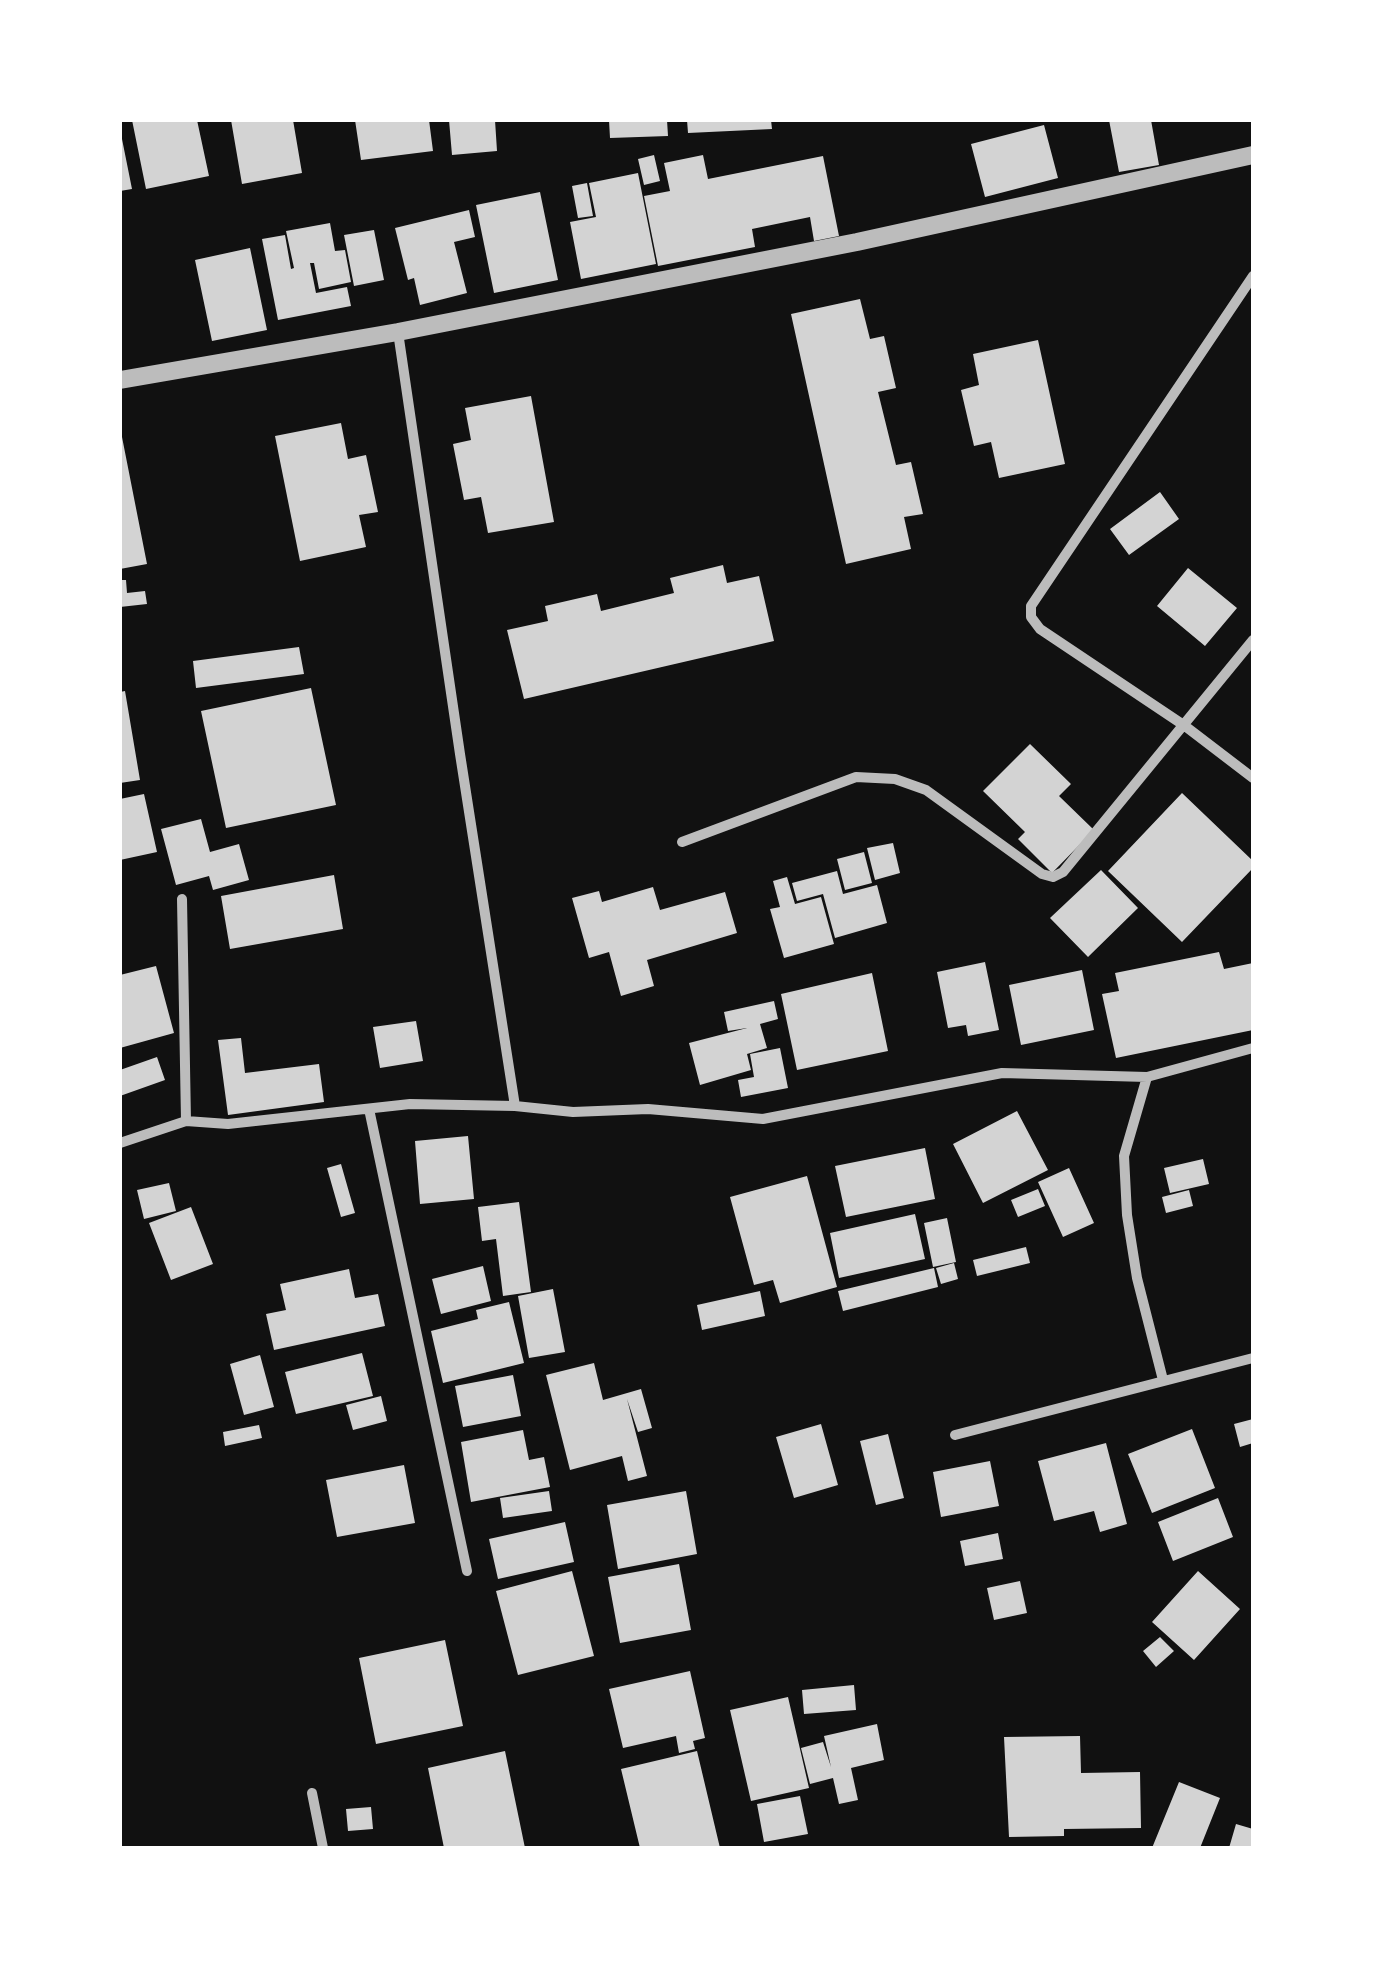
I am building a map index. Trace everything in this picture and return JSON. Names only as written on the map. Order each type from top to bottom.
[{"type":"street","points":[[120,380],[398,332],[876,238],[1253,155]]},
{"type":"street","points":[[1253,276],[1031,606],[1031,617],[1040,628],[1185,726],[1253,778]]},
{"type":"street","points":[[398,332],[515,1106]]},
{"type":"street","points":[[682,842],[856,777],[895,779],[926,790],[1042,874],[1053,877],[1063,872],[1253,640]]},
{"type":"street","points":[[182,898],[186,1121]]},
{"type":"street","points":[[120,1143],[186,1121],[228,1124],[410,1104],[515,1106],[573,1112],[648,1110],[763,1119],[1002,1073],[1147,1077],[1253,1048]]},
{"type":"street","points":[[1147,1077],[1124,1156],[1127,1215],[1137,1278],[1164,1380]]},
{"type":"street","points":[[369,1109],[467,1570]]},
{"type":"street","points":[[955,1435],[1253,1358]]},
{"type":"street","points":[[312,1793],[323,1848]]},
{"type":"building","points":[[132,120],[197,120],[209,176],[146,189]]},
{"type":"building","points":[[231,120],[293,120],[302,173],[242,184]]},
{"type":"building","points":[[355,120],[429,120],[433,151],[361,160]]},
{"type":"building","points":[[449,120],[495,120],[497,151],[452,155]]},
{"type":"building","points":[[609,120],[667,120],[668,136],[610,138]]},
{"type":"building","points":[[687,120],[771,120],[772,129],[688,133]]},
{"type":"building","points":[[1109,120],[1151,120],[1159,165],[1119,172]]},
{"type":"building","points":[[1044,125],[1058,178],[985,197],[971,144]]},
{"type":"building","points":[[120,140],[132,189],[120,191]]},
{"type":"building","points":[[654,155],[660,181],[644,185],[638,159]]},
{"type":"building","points":[[703,155],[708,179],[823,156],[839,236],[814,241],[810,217],[752,229],[755,247],[658,266],[644,196],[670,191],[664,163]]},
{"type":"building","points":[[638,173],[656,264],[581,279],[570,222],[596,217],[589,183]]},
{"type":"building","points":[[587,183],[593,216],[578,218],[572,186]]},
{"type":"building","points":[[540,192],[558,280],[494,293],[476,205]]},
{"type":"building","points":[[469,210],[475,237],[454,242],[467,293],[420,305],[414,278],[408,280],[395,228]]},
{"type":"building","points":[[330,223],[335,251],[345,250],[351,282],[319,289],[314,263],[310,263],[316,293],[347,287],[351,306],[278,320],[262,239],[285,235],[291,269],[294,268],[286,231]]},
{"type":"building","points":[[374,230],[384,280],[354,286],[344,235]]},
{"type":"building","points":[[250,248],[267,330],[212,341],[195,260]]},
{"type":"building","points":[[860,299],[870,339],[884,336],[896,388],[878,392],[896,465],[911,462],[923,514],[904,517],[911,549],[846,564],[791,314]]},
{"type":"building","points":[[1038,340],[1065,464],[999,478],[991,442],[974,446],[961,390],[979,385],[973,354]]},
{"type":"building","points":[[531,396],[554,522],[488,533],[481,497],[464,500],[453,444],[471,440],[465,408]]},
{"type":"building","points":[[341,423],[348,459],[366,455],[378,512],[359,515],[366,547],[300,561],[275,436]]},
{"type":"building","points":[[120,437],[147,564],[120,569]]},
{"type":"building","points":[[1160,492],[1179,519],[1129,555],[1110,529]]},
{"type":"building","points":[[723,565],[727,583],[759,576],[774,641],[524,699],[507,630],[548,621],[545,606],[597,594],[601,611],[674,593],[670,578]]},
{"type":"building","points":[[1188,568],[1237,608],[1205,646],[1157,606]]},
{"type":"building","points":[[120,580],[126,580],[127,593],[145,591],[147,604],[120,607]]},
{"type":"building","points":[[299,647],[304,674],[196,688],[193,661]]},
{"type":"building","points":[[311,688],[336,805],[226,828],[201,711]]},
{"type":"building","points":[[125,691],[140,780],[120,783],[120,692]]},
{"type":"building","points":[[1030,744],[1071,784],[1059,796],[1094,830],[1052,873],[1018,839],[1025,832],[983,791]]},
{"type":"building","points":[[1182,793],[1253,861],[1253,868],[1182,942],[1108,871]]},
{"type":"building","points":[[144,794],[157,852],[120,860],[120,799]]},
{"type":"building","points":[[201,819],[210,852],[239,844],[249,880],[213,890],[209,876],[176,885],[161,829]]},
{"type":"building","points":[[893,843],[900,873],[875,880],[867,848]]},
{"type":"building","points":[[864,852],[872,883],[845,890],[837,859]]},
{"type":"building","points":[[1101,870],[1138,908],[1088,957],[1050,918]]},
{"type":"building","points":[[837,871],[843,894],[877,885],[887,923],[835,938],[823,894],[797,901],[792,883]]},
{"type":"building","points":[[334,875],[343,929],[230,949],[221,896]]},
{"type":"building","points":[[787,877],[795,904],[821,897],[834,944],[784,958],[770,909],[780,907],[773,881]]},
{"type":"building","points":[[653,887],[660,910],[725,892],[737,933],[647,960],[654,986],[621,996],[609,952],[589,958],[572,898],[599,891],[602,902]]},
{"type":"building","points":[[1219,952],[1224,969],[1253,963],[1253,1030],[1116,1058],[1102,994],[1119,991],[1115,973]]},
{"type":"building","points":[[985,962],[999,1030],[968,1036],[966,1025],[948,1028],[937,972]]},
{"type":"building","points":[[156,966],[174,1033],[120,1048],[120,975]]},
{"type":"building","points":[[1082,970],[1094,1030],[1021,1045],[1009,985]]},
{"type":"building","points":[[872,973],[888,1051],[797,1070],[781,994]]},
{"type":"building","points":[[774,1001],[778,1019],[760,1024],[767,1048],[747,1054],[751,1070],[700,1085],[689,1043],[747,1028],[728,1031],[724,1012]]},
{"type":"building","points":[[416,1021],[423,1061],[380,1068],[373,1027]]},
{"type":"building","points":[[241,1038],[245,1073],[319,1064],[324,1102],[228,1115],[218,1040]]},
{"type":"building","points":[[780,1048],[788,1088],[741,1097],[738,1080],[754,1077],[750,1054]]},
{"type":"building","points":[[157,1057],[165,1080],[120,1096],[120,1070]]},
{"type":"building","points":[[1017,1111],[1048,1170],[983,1203],[953,1144]]},
{"type":"building","points":[[468,1136],[474,1199],[420,1204],[415,1141]]},
{"type":"building","points":[[925,1148],[935,1199],[846,1217],[835,1166]]},
{"type":"building","points":[[1203,1159],[1209,1184],[1170,1193],[1164,1168]]},
{"type":"building","points":[[341,1164],[355,1213],[341,1217],[327,1168]]},
{"type":"building","points":[[1069,1168],[1094,1223],[1063,1237],[1038,1182]]},
{"type":"building","points":[[807,1176],[837,1287],[780,1303],[773,1280],[754,1285],[730,1197]]},
{"type":"building","points":[[169,1183],[176,1211],[144,1219],[137,1190]]},
{"type":"building","points":[[1038,1189],[1045,1206],[1018,1217],[1011,1200]]},
{"type":"building","points":[[1189,1190],[1193,1206],[1166,1213],[1162,1197]]},
{"type":"building","points":[[519,1202],[531,1292],[503,1296],[496,1239],[482,1241],[478,1207]]},
{"type":"building","points":[[191,1207],[213,1264],[171,1280],[149,1223]]},
{"type":"building","points":[[915,1214],[925,1259],[839,1278],[830,1233]]},
{"type":"building","points":[[947,1218],[956,1262],[933,1267],[924,1223]]},
{"type":"building","points":[[1026,1247],[1030,1263],[977,1276],[973,1260]]},
{"type":"building","points":[[954,1263],[958,1279],[941,1284],[936,1268]]},
{"type":"building","points":[[483,1266],[491,1301],[441,1314],[432,1279]]},
{"type":"building","points":[[934,1268],[938,1287],[843,1311],[838,1291]]},
{"type":"building","points":[[349,1269],[355,1298],[378,1294],[385,1326],[274,1350],[266,1314],[286,1310],[280,1284]]},
{"type":"building","points":[[553,1289],[565,1352],[529,1358],[518,1296]]},
{"type":"building","points":[[760,1291],[765,1316],[702,1330],[697,1305]]},
{"type":"building","points":[[509,1302],[524,1363],[443,1383],[431,1331],[478,1319],[476,1310]]},
{"type":"building","points":[[362,1353],[373,1396],[296,1414],[285,1372]]},
{"type":"building","points":[[260,1355],[274,1407],[244,1415],[230,1364]]},
{"type":"building","points":[[594,1363],[603,1400],[641,1389],[652,1428],[638,1432],[627,1399],[647,1476],[628,1481],[622,1456],[570,1470],[546,1375]]},
{"type":"building","points":[[513,1375],[521,1416],[463,1427],[455,1386]]},
{"type":"building","points":[[381,1396],[387,1421],[353,1430],[346,1405]]},
{"type":"building","points":[[1253,1419],[1253,1443],[1240,1447],[1234,1424]]},
{"type":"building","points":[[821,1424],[838,1485],[794,1498],[776,1437]]},
{"type":"building","points":[[259,1425],[262,1438],[225,1446],[223,1432]]},
{"type":"building","points":[[1192,1429],[1215,1488],[1152,1513],[1128,1454]]},
{"type":"building","points":[[523,1430],[529,1460],[544,1457],[550,1487],[471,1502],[461,1442]]},
{"type":"building","points":[[888,1434],[904,1498],[876,1505],[860,1441]]},
{"type":"building","points":[[1106,1443],[1127,1524],[1100,1532],[1094,1511],[1054,1521],[1038,1461]]},
{"type":"building","points":[[990,1461],[999,1506],[941,1517],[933,1472]]},
{"type":"building","points":[[404,1465],[415,1523],[337,1537],[326,1480]]},
{"type":"building","points":[[549,1491],[552,1511],[503,1518],[500,1498]]},
{"type":"building","points":[[686,1491],[697,1554],[618,1569],[607,1505]]},
{"type":"building","points":[[1218,1498],[1233,1537],[1173,1561],[1158,1522]]},
{"type":"building","points":[[565,1522],[574,1562],[498,1579],[489,1539]]},
{"type":"building","points":[[998,1533],[1003,1559],[965,1566],[960,1541]]},
{"type":"building","points":[[679,1564],[691,1630],[620,1643],[608,1577]]},
{"type":"building","points":[[572,1571],[594,1656],[518,1675],[496,1591]]},
{"type":"building","points":[[1198,1571],[1240,1609],[1194,1660],[1152,1622]]},
{"type":"building","points":[[1020,1581],[1027,1613],[994,1620],[987,1588]]},
{"type":"building","points":[[1160,1637],[1174,1651],[1156,1667],[1143,1651]]},
{"type":"building","points":[[445,1640],[463,1726],[376,1744],[359,1658]]},
{"type":"building","points":[[690,1671],[705,1738],[693,1741],[695,1749],[679,1753],[676,1736],[623,1748],[609,1689]]},
{"type":"building","points":[[854,1685],[856,1710],[804,1714],[802,1690]]},
{"type":"building","points":[[788,1697],[809,1788],[751,1801],[730,1710]]},
{"type":"building","points":[[877,1724],[884,1760],[851,1768],[858,1800],[839,1804],[833,1778],[810,1784],[801,1748],[823,1742],[831,1767],[824,1736]]},
{"type":"building","points":[[1080,1736],[1081,1773],[1140,1772],[1141,1828],[1064,1829],[1064,1836],[1009,1837],[1004,1737]]},
{"type":"building","points":[[505,1751],[525,1848],[444,1848],[428,1768]]},
{"type":"building","points":[[697,1751],[720,1848],[640,1848],[621,1769]]},
{"type":"building","points":[[1179,1782],[1220,1798],[1200,1848],[1152,1848]]},
{"type":"building","points":[[800,1796],[808,1834],[764,1842],[757,1804]]},
{"type":"building","points":[[371,1807],[373,1829],[348,1831],[346,1809]]},
{"type":"building","points":[[1236,1824],[1253,1829],[1253,1848],[1229,1848]]}]
